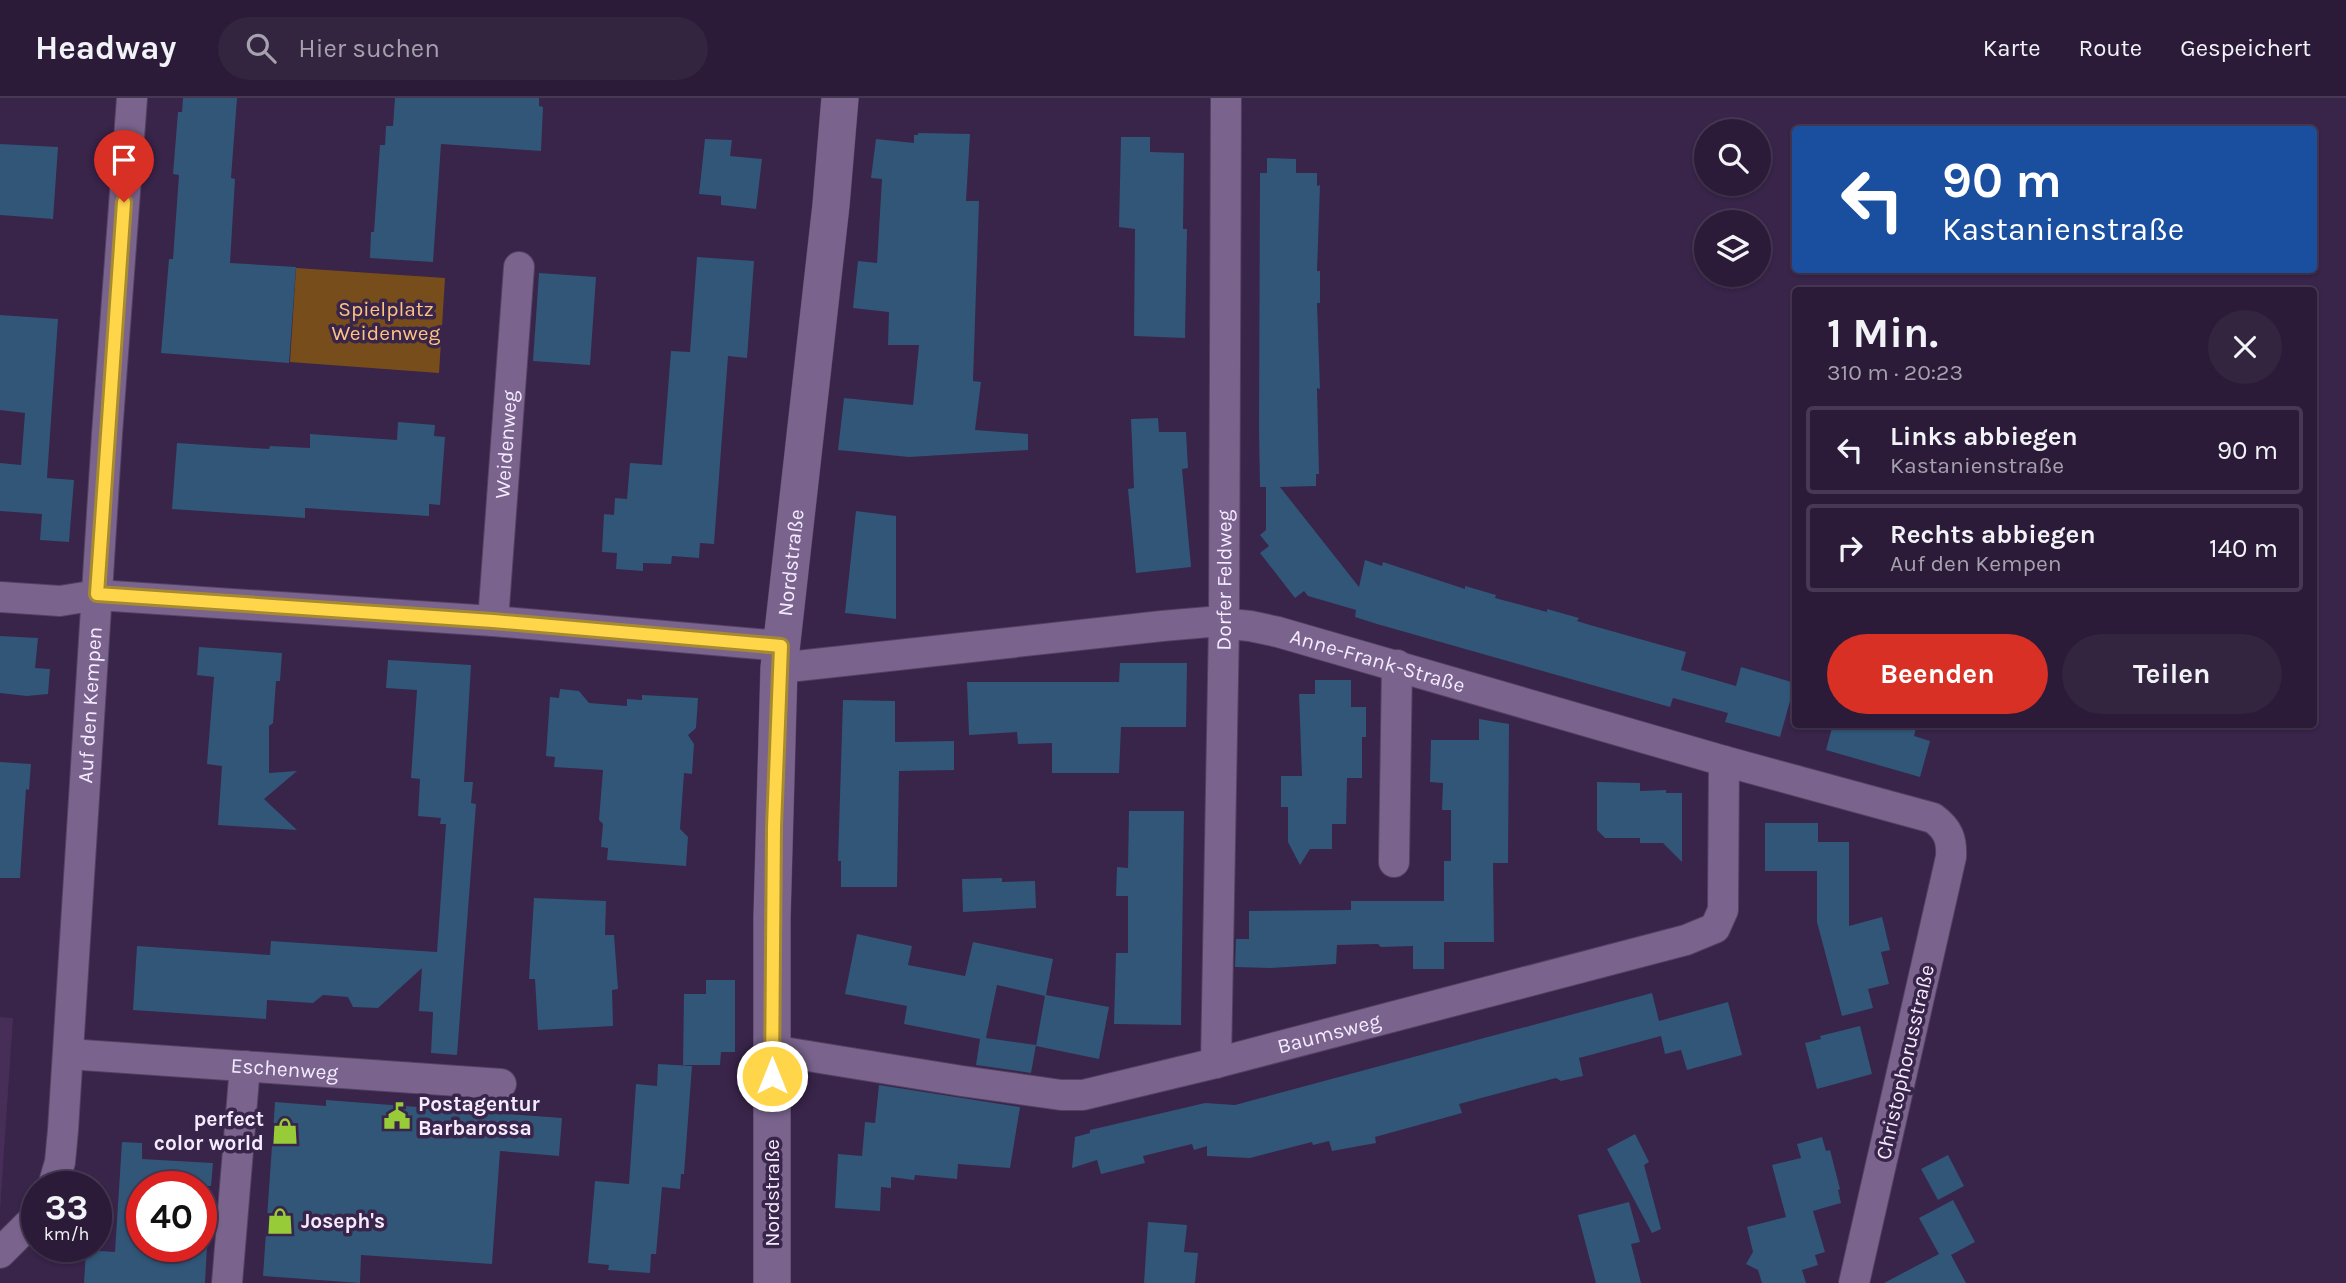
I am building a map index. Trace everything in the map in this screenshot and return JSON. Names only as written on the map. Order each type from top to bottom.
[{"type":"street","name":"Auf den Kempen","points":[[56,1171],[62,1146],[132,98]]},
{"type":"street","name":"Nordstraße","points":[[772,1283],[771,1050],[774,818],[780,657],[831,205],[840,98]]},
{"type":"street","name":"Dorfer Feldweg","points":[[1216,1063],[1224,623],[1226,98]]},
{"type":"street","name":"Weidenweg","points":[[493,621],[519,267]]},
{"type":"street","name":"Anne-Frank-Straße","points":[[0,597],[60,601],[97,594],[493,621],[780,657],[1224,623],[1278,632],[1724,761],[1924,815],[1941,824],[1951,840]]},
{"type":"street","points":[[1394,862],[1397,665]]},
{"type":"street","name":"Baumsweg","points":[[771,1050],[1060,1095],[1093,1093],[1686,940],[1712,930],[1721,918],[1724,893],[1724,761]]},
{"type":"street","name":"Christophorusstraße","points":[[1854,1283],[1947,874],[1951,840]]},
{"type":"street","name":"Eschenweg","points":[[68,1054],[501,1084]]},
{"type":"street","points":[[227,1283],[246,1066]]},
{"type":"street","points":[[0,1253],[21,1232]]},
{"type":"shaded area","points":[[0,1017],[13,1018],[0,1210]]},
{"type":"green space","name":"Spielplatz Weidenweg","points":[[296,268],[445,278],[439,373],[290,362]]},
{"type":"building","points":[[183,98],[237,98],[231,178],[235,179],[230,263],[296,267],[289,363],[161,353],[169,259],[173,259],[179,175],[173,174],[178,112],[182,112]]},
{"type":"building","points":[[395,98],[539,98],[539,106],[543,107],[541,151],[441,144],[433,262],[370,258],[380,145],[385,145],[386,126],[393,126]]},
{"type":"building","points":[[970,134],[966,201],[979,201],[973,381],[981,382],[975,430],[1028,434],[1028,450],[909,457],[838,450],[844,398],[913,405],[919,345],[888,345],[889,312],[853,308],[858,261],[877,263],[882,179],[871,178],[876,139],[914,143],[914,135]]},
{"type":"building","points":[[1121,137],[1150,137],[1150,152],[1184,153],[1183,229],[1187,229],[1185,338],[1134,336],[1135,229],[1119,227]]},
{"type":"building","points":[[705,139],[732,140],[730,156],[762,159],[756,209],[721,205],[721,196],[699,194]]},
{"type":"building","points":[[0,144],[58,147],[53,219],[0,215]]},
{"type":"building","points":[[1267,158],[1296,159],[1296,173],[1317,173],[1317,186],[1320,185],[1317,271],[1320,271],[1320,303],[1317,303],[1319,474],[1316,474],[1316,486],[1280,487],[1359,587],[1365,560],[1382,566],[1383,562],[1465,589],[1465,586],[1496,595],[1495,598],[1579,618],[1577,621],[1686,652],[1681,670],[1736,686],[1741,667],[1792,682],[1792,694],[1780,737],[1725,722],[1728,713],[1673,698],[1670,707],[1377,624],[1355,617],[1356,610],[1308,596],[1304,591],[1295,598],[1260,553],[1269,546],[1260,535],[1266,530],[1266,487],[1260,487],[1259,429],[1260,173],[1267,173]]},
{"type":"building","points":[[697,257],[754,261],[747,358],[728,356],[714,544],[700,543],[699,558],[672,556],[671,564],[643,563],[643,571],[616,569],[617,553],[602,552],[604,514],[614,515],[615,498],[627,499],[630,463],[662,465],[671,351],[690,352]]},
{"type":"building","points":[[539,273],[596,277],[590,365],[533,361]]},
{"type":"building","points":[[0,315],[58,319],[47,478],[74,480],[69,542],[40,540],[42,514],[0,511],[0,463],[21,465],[25,413],[0,410]]},
{"type":"building","points":[[1158,418],[1159,432],[1186,432],[1188,468],[1182,469],[1191,567],[1136,573],[1128,489],[1134,488],[1131,419]]},
{"type":"building","points":[[398,422],[435,425],[434,436],[445,437],[440,505],[429,504],[429,516],[305,508],[305,518],[172,509],[177,443],[269,449],[270,446],[310,448],[310,434],[397,440]]},
{"type":"building","points":[[856,511],[896,516],[896,619],[845,613]]},
{"type":"building","points":[[0,636],[38,638],[35,668],[50,669],[48,694],[27,696],[0,693]]},
{"type":"building","points":[[199,647],[282,653],[280,681],[276,681],[273,723],[269,726],[269,773],[297,771],[264,799],[297,830],[218,825],[222,766],[207,764],[214,677],[197,675]]},
{"type":"building","points":[[388,660],[471,665],[464,782],[473,782],[471,803],[476,804],[457,1055],[431,1053],[433,1012],[419,1011],[422,968],[378,1008],[353,1007],[348,997],[323,995],[313,1003],[267,1000],[266,1019],[133,1010],[137,946],[270,955],[271,941],[437,952],[446,824],[440,824],[441,818],[418,816],[420,779],[411,778],[417,690],[386,688]]},
{"type":"building","points":[[1120,663],[1187,663],[1186,727],[1121,727],[1119,773],[1052,773],[1052,743],[1018,744],[1017,732],[969,735],[967,682],[1119,682]]},
{"type":"building","points":[[1315,680],[1351,680],[1351,707],[1366,707],[1366,737],[1362,737],[1362,778],[1347,778],[1346,824],[1332,824],[1332,849],[1310,849],[1300,865],[1288,842],[1288,807],[1281,807],[1281,776],[1302,776],[1299,694],[1315,694]]},
{"type":"building","points":[[560,689],[579,691],[589,703],[627,706],[627,699],[642,700],[642,695],[698,698],[696,728],[688,735],[694,744],[692,774],[684,773],[680,829],[688,837],[686,866],[607,860],[608,848],[601,847],[603,824],[599,820],[603,770],[554,767],[555,757],[546,756],[550,697],[559,698]]},
{"type":"building","points":[[843,700],[895,701],[895,742],[954,741],[954,770],[899,771],[897,887],[841,887],[841,861],[838,861]]},
{"type":"building","points":[[1479,719],[1509,724],[1508,863],[1493,863],[1494,942],[1444,942],[1444,969],[1413,969],[1413,946],[1381,947],[1378,944],[1337,945],[1336,964],[1235,967],[1236,939],[1249,939],[1249,911],[1351,910],[1351,901],[1444,901],[1444,861],[1451,861],[1451,810],[1442,810],[1443,783],[1430,782],[1431,740],[1479,740]]},
{"type":"building","points":[[1832,728],[1916,728],[1914,736],[1930,741],[1920,777],[1826,750]]},
{"type":"building","points":[[0,762],[31,764],[29,790],[26,789],[20,878],[0,878]]},
{"type":"building","points":[[1597,782],[1640,783],[1640,791],[1666,790],[1666,793],[1682,793],[1682,862],[1663,843],[1640,843],[1640,838],[1605,838],[1597,830]]},
{"type":"building","points":[[1129,811],[1184,811],[1181,1025],[1114,1024],[1116,953],[1128,953],[1128,896],[1116,896],[1117,867],[1128,868]]},
{"type":"building","points":[[1765,823],[1818,823],[1818,842],[1849,842],[1849,926],[1882,917],[1890,950],[1881,952],[1889,984],[1868,989],[1873,1008],[1842,1016],[1817,922],[1817,871],[1765,871]]},
{"type":"building","points":[[1002,878],[1002,882],[1035,881],[1036,908],[963,912],[962,879]]},
{"type":"building","points":[[534,898],[606,901],[605,935],[614,935],[618,989],[612,990],[613,1026],[538,1030],[535,979],[529,979]]},
{"type":"building","points":[[857,934],[912,946],[908,965],[965,976],[973,942],[1053,959],[1046,995],[1109,1007],[1099,1059],[1036,1046],[1045,996],[997,985],[986,1038],[1036,1045],[1031,1073],[976,1065],[980,1039],[904,1024],[907,1006],[845,994]]},
{"type":"building","points":[[706,980],[735,980],[735,1052],[721,1052],[720,1065],[683,1065],[684,994],[706,994]]},
{"type":"building","points":[[1652,993],[1659,1021],[1728,1002],[1742,1055],[1687,1070],[1681,1050],[1665,1054],[1661,1036],[1579,1058],[1583,1076],[1561,1081],[1556,1078],[1459,1104],[1462,1113],[1375,1137],[1376,1143],[1332,1151],[1329,1141],[1313,1145],[1312,1142],[1250,1158],[1207,1156],[1207,1146],[1194,1150],[1192,1144],[1143,1156],[1145,1163],[1101,1174],[1097,1160],[1072,1168],[1075,1137],[1090,1133],[1090,1130],[1205,1103],[1235,1105]]},
{"type":"building","points":[[1860,1026],[1872,1074],[1817,1089],[1805,1043],[1821,1039],[1820,1036]]},
{"type":"building","points":[[658,1064],[692,1066],[684,1174],[681,1174],[680,1189],[662,1187],[656,1254],[651,1254],[650,1273],[608,1270],[609,1265],[588,1263],[595,1181],[629,1184],[636,1084],[657,1086]]},
{"type":"building","points":[[879,1085],[1020,1107],[1010,1168],[958,1164],[957,1179],[915,1175],[914,1180],[891,1177],[891,1188],[881,1187],[880,1211],[835,1208],[838,1154],[862,1156],[865,1122],[875,1123]]},
{"type":"building","points":[[326,1100],[562,1118],[559,1156],[500,1151],[492,1264],[361,1255],[360,1283],[263,1276],[275,1102],[326,1106]]},
{"type":"building","points":[[1635,1134],[1649,1162],[1644,1165],[1661,1229],[1652,1233],[1607,1149]]},
{"type":"building","points":[[1822,1137],[1826,1151],[1830,1150],[1841,1203],[1813,1211],[1825,1252],[1815,1255],[1818,1265],[1802,1270],[1806,1283],[1762,1283],[1758,1270],[1746,1264],[1753,1252],[1747,1227],[1786,1217],[1772,1165],[1801,1158],[1797,1144]]},
{"type":"building","points":[[122,1142],[142,1143],[142,1159],[213,1163],[212,1171],[126,1171],[126,1262],[206,1262],[205,1283],[84,1283],[85,1262],[112,1262],[112,1252],[115,1252]]},
{"type":"building","points":[[1948,1155],[1964,1186],[1938,1200],[1921,1169]]},
{"type":"building","points":[[1953,1200],[1975,1242],[1951,1255],[1966,1283],[1884,1283],[1939,1254],[1919,1218]]},
{"type":"building","points":[[1629,1202],[1640,1242],[1631,1244],[1641,1283],[1596,1283],[1578,1215]]},
{"type":"building","points":[[1148,1222],[1187,1225],[1184,1252],[1198,1253],[1195,1283],[1144,1283]]},
{"type":"place","name":"Postagentur Barbarossa","points":[[397,1116]]},
{"type":"place","name":"perfect color world","points":[[285,1131]]},
{"type":"place","name":"Joseph's","points":[[280,1221]]},
{"type":"route","points":[[124,202],[97,594],[493,621],[781,646],[772,918],[772,1076]]}]
